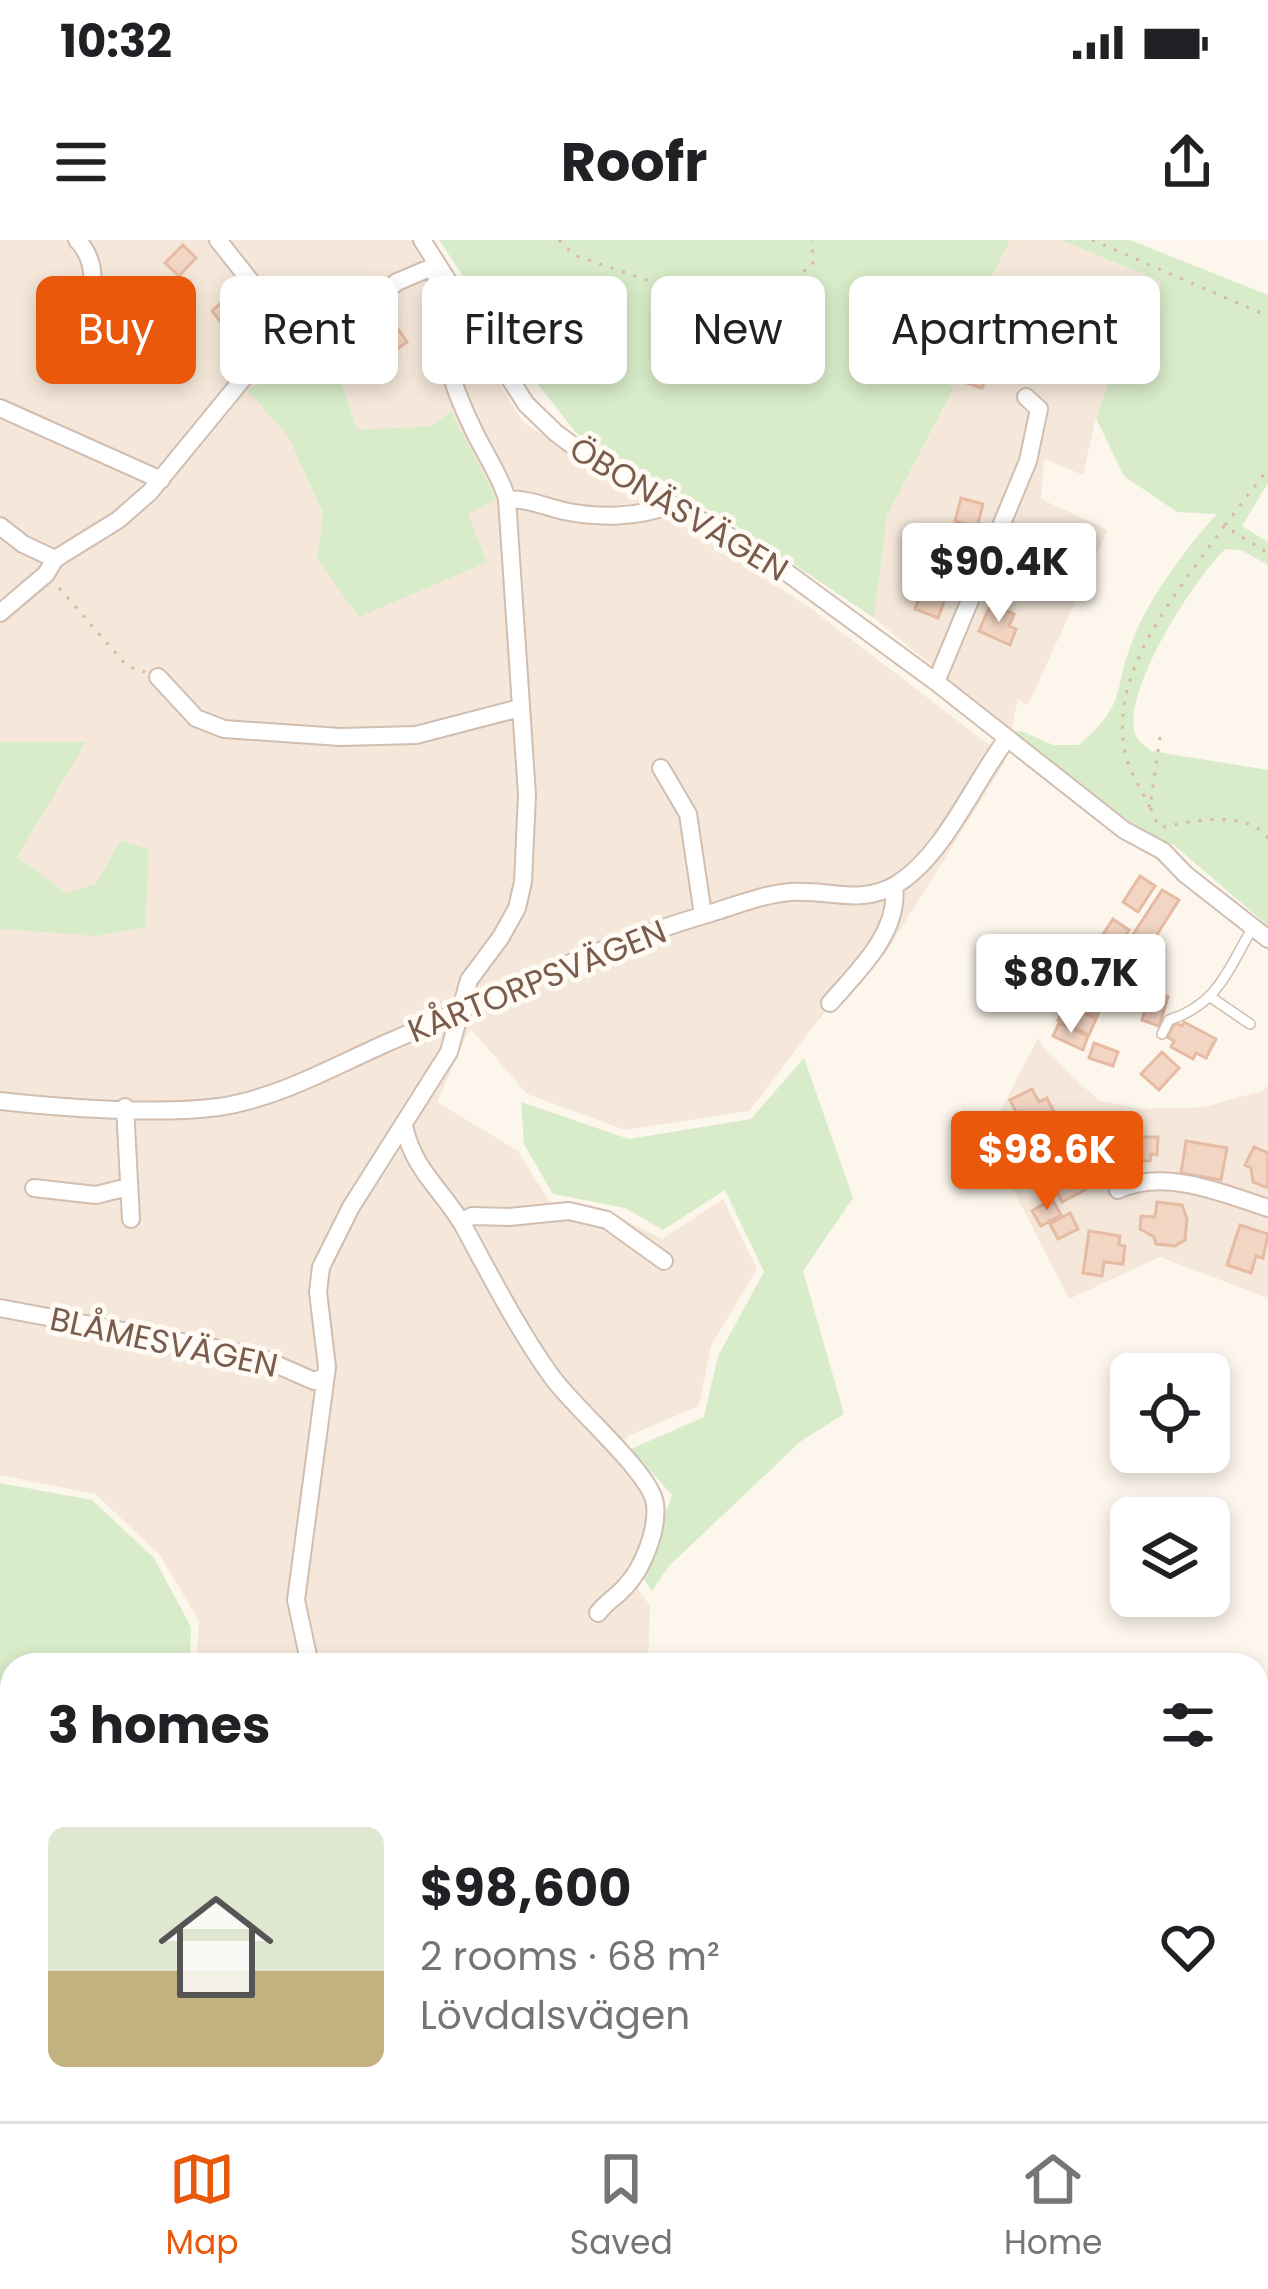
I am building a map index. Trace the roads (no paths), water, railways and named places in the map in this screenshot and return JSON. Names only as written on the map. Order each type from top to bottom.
[{"type":"street","points":[[77,240],[91,260],[93,276]]},
{"type":"street","points":[[218,240],[246,276]]},
{"type":"street","name":"ÖBONÄSVÄGEN","points":[[422,240],[526,404],[595,462],[763,555],[936,682],[1124,830],[1163,851],[1185,874],[1268,938]]},
{"type":"street","points":[[398,282],[437,265]]},
{"type":"street","name":"BLÅMESVÄGEN","points":[[307,1653],[296,1600],[325,1377],[318,1292],[321,1267],[340,1227],[449,1052],[469,980],[517,908],[523,882],[526,795],[507,499],[464,411],[444,355],[435,290],[437,265]]},
{"type":"street","points":[[0,613],[50,566],[118,520],[161,480],[239,384]]},
{"type":"street","points":[[936,682],[1028,461],[1040,409],[1026,397]]},
{"type":"street","points":[[0,408],[161,480]]},
{"type":"street","points":[[507,499],[529,499],[560,510],[604,516],[656,511],[670,505]]},
{"type":"street","points":[[0,526],[50,566]]},
{"type":"street","points":[[158,677],[196,718],[224,728],[340,737],[416,735],[520,708]]},
{"type":"street","points":[[830,1003],[883,936],[892,915],[894,886],[929,857],[1006,740]]},
{"type":"street","points":[[661,768],[688,814],[704,915]]},
{"type":"street","name":"KÅRTORPSVÄGEN","points":[[0,1101],[218,1107],[269,1095],[544,973],[704,915],[786,892],[862,897],[894,886]]},
{"type":"street","points":[[125,1107],[131,1219]]},
{"type":"street","points":[[404,1126],[428,1180],[461,1222],[550,1375],[652,1488],[655,1519],[647,1548],[623,1590],[598,1612]]},
{"type":"street","points":[[1118,1190],[1137,1181],[1170,1182],[1268,1208]]},
{"type":"street","points":[[34,1188],[96,1196],[128,1187]]},
{"type":"street","points":[[461,1222],[472,1216],[569,1211],[607,1220],[664,1261]]},
{"type":"street","name":"BLÅMESVÄGEN","points":[[0,1307],[257,1356],[314,1381],[325,1377]]},
{"type":"lane","points":[[1162,1034],[1169,1020],[1212,998],[1252,927]]},
{"type":"lane","points":[[1212,998],[1250,1024]]}]
